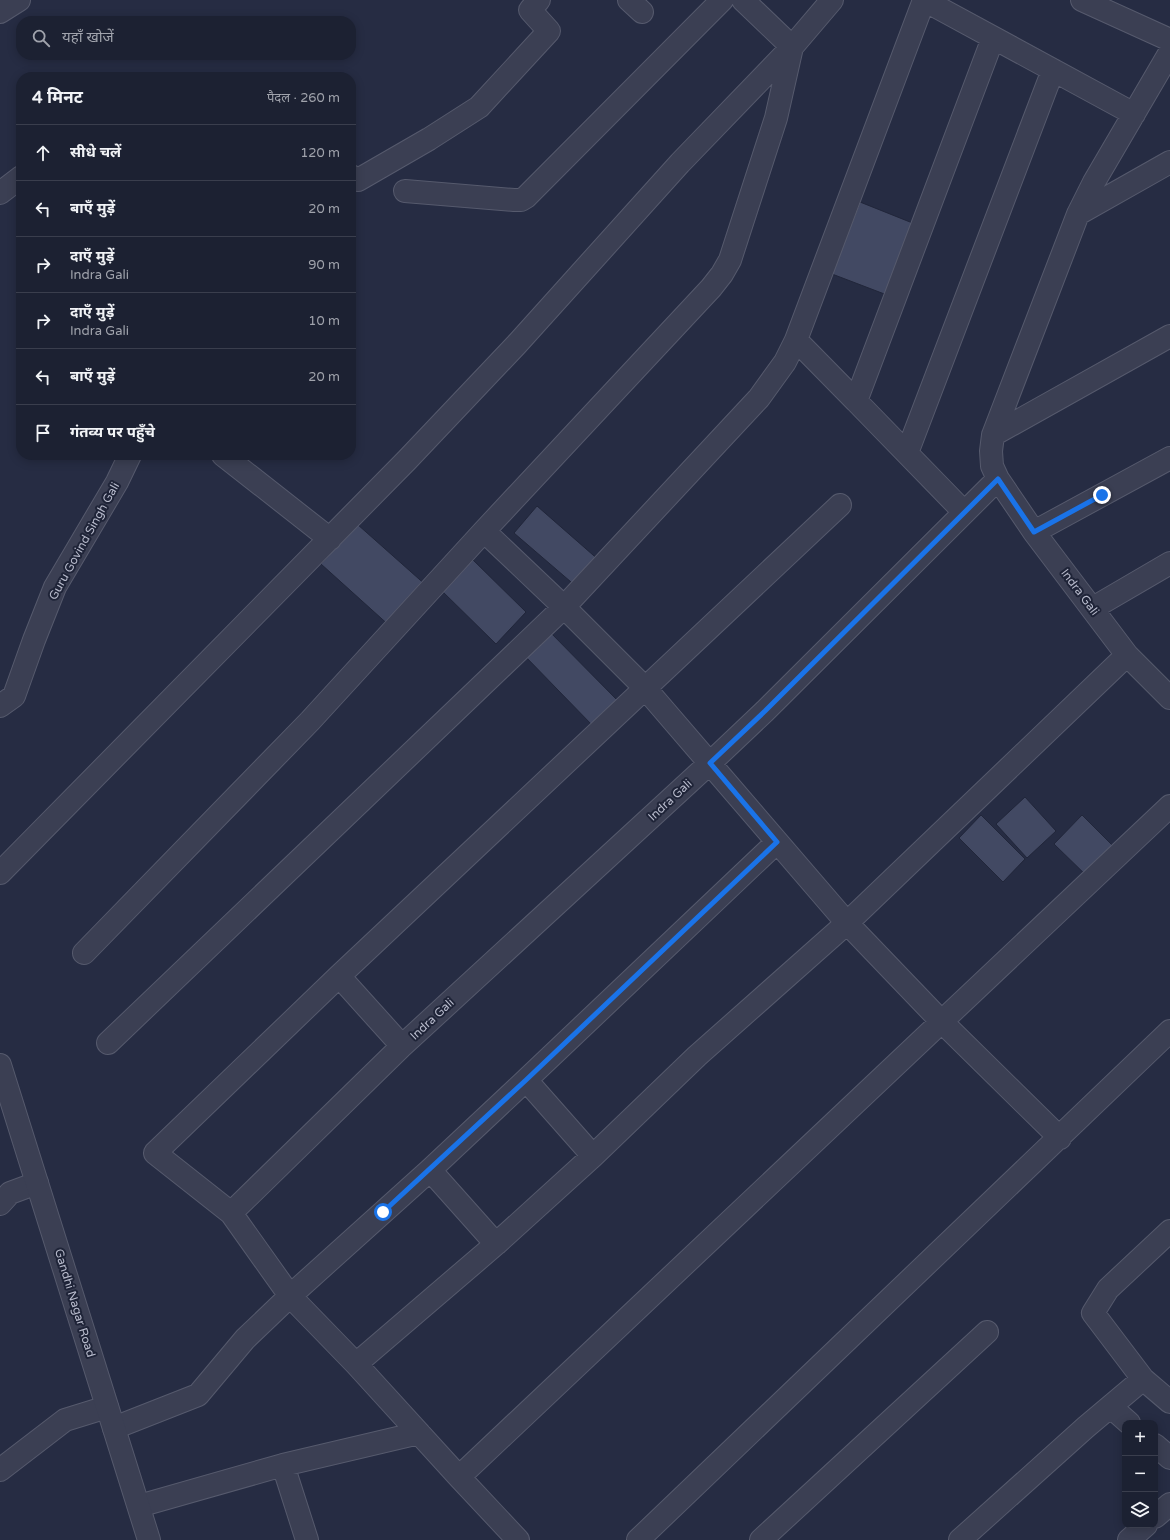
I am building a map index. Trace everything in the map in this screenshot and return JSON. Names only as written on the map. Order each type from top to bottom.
[{"type":"street","points":[[0,12],[19,0]]},
{"type":"street","points":[[356,179],[358,180],[429,139],[479,107],[549,32],[530,10],[539,0]]},
{"type":"street","points":[[405,191],[514,200],[521,200],[526,197],[722,0]]},
{"type":"street","points":[[743,0],[792,47]]},
{"type":"street","points":[[0,873],[407,460],[517,344],[680,163],[792,47],[832,0]]},
{"type":"street","points":[[108,1043],[564,607],[759,398],[785,362],[796,340],[924,0],[1134,114]]},
{"type":"street","points":[[1082,0],[1170,40]]},
{"type":"street","points":[[856,401],[993,38]]},
{"type":"street","points":[[84,953],[310,721],[484,531],[711,288],[722,274],[730,260],[776,118],[792,47]]},
{"type":"street","points":[[995,472],[991,451],[993,435],[1078,214],[1094,182],[1170,52]]},
{"type":"street","points":[[907,453],[1053,70]]},
{"type":"street","points":[[1078,214],[1170,162]]},
{"type":"street","points":[[0,192],[16,181]]},
{"type":"street","points":[[993,435],[1170,336]]},
{"type":"street","points":[[796,340],[964,512]]},
{"type":"street","points":[[1034,532],[1170,458]]},
{"type":"street","name":"Guru Govind Singh Gali","points":[[7,701],[34,640],[55,587],[117,482],[128,460]]},
{"type":"street","points":[[229,460],[330,539]]},
{"type":"street","name":"Indra Gali","points":[[338,976],[402,1046],[710,763],[770,705],[964,512],[995,472],[1034,532],[1093,608],[1127,655],[1170,698]]},
{"type":"street","points":[[518,1540],[458,1477],[356,1364],[290,1296],[230,1213],[155,1153],[338,976],[840,505]]},
{"type":"street","points":[[484,531],[564,607],[645,688],[847,923],[941,1021],[1060,1138]]},
{"type":"street","points":[[1093,608],[1170,563]]},
{"type":"street","points":[[356,1364],[496,1244],[594,1156],[697,1056],[847,923],[1127,655]]},
{"type":"street","points":[[458,1477],[1170,806]]},
{"type":"street","points":[[114,1428],[198,1395],[245,1339],[290,1296],[430,1170],[777,842]]},
{"type":"street","points":[[638,1540],[1060,1138],[1170,1031]]},
{"type":"street","points":[[230,1213],[402,1046]]},
{"type":"street","name":"Gandhi Nagar Road","points":[[0,1065],[149,1540]]},
{"type":"street","points":[[526,1080],[594,1156]]},
{"type":"street","points":[[430,1170],[496,1244]]},
{"type":"street","points":[[0,1204],[10,1193],[37,1183]]},
{"type":"street","points":[[1170,1231],[1108,1289],[1094,1313],[1143,1379],[1170,1402]]},
{"type":"street","points":[[761,1540],[987,1332]]},
{"type":"street","points":[[960,1540],[1143,1379]]},
{"type":"street","points":[[0,1470],[65,1420],[107,1407]]},
{"type":"street","points":[[1110,1407],[1126,1420]]},
{"type":"street","points":[[139,1506],[283,1466],[419,1433]]},
{"type":"street","points":[[1158,1448],[1170,1458]]},
{"type":"street","points":[[283,1466],[307,1540]]},
{"type":"street","points":[[1158,1514],[1170,1504]]},
{"type":"street","points":[[1129,1540],[1143,1528]]},
{"type":"building","points":[[860,202],[915,224],[887,295],[832,274]]},
{"type":"building","points":[[537,506],[601,562],[578,588],[514,533]]},
{"type":"building","points":[[357,524],[428,587],[392,628],[321,564]]},
{"type":"building","points":[[471,558],[526,612],[496,644],[441,590]]},
{"type":"building","points":[[548,630],[617,700],[592,725],[523,654]]},
{"type":"building","points":[[1025,797],[1056,831],[1027,858],[996,824]]},
{"type":"building","points":[[981,815],[1025,859],[1003,882],[959,838]]},
{"type":"building","points":[[1082,815],[1119,852],[1091,880],[1054,844]]},
{"type":"route","points":[[383,1212],[526,1080],[777,842],[710,763],[765,711],[998,479],[1034,532],[1102,495]]}]
